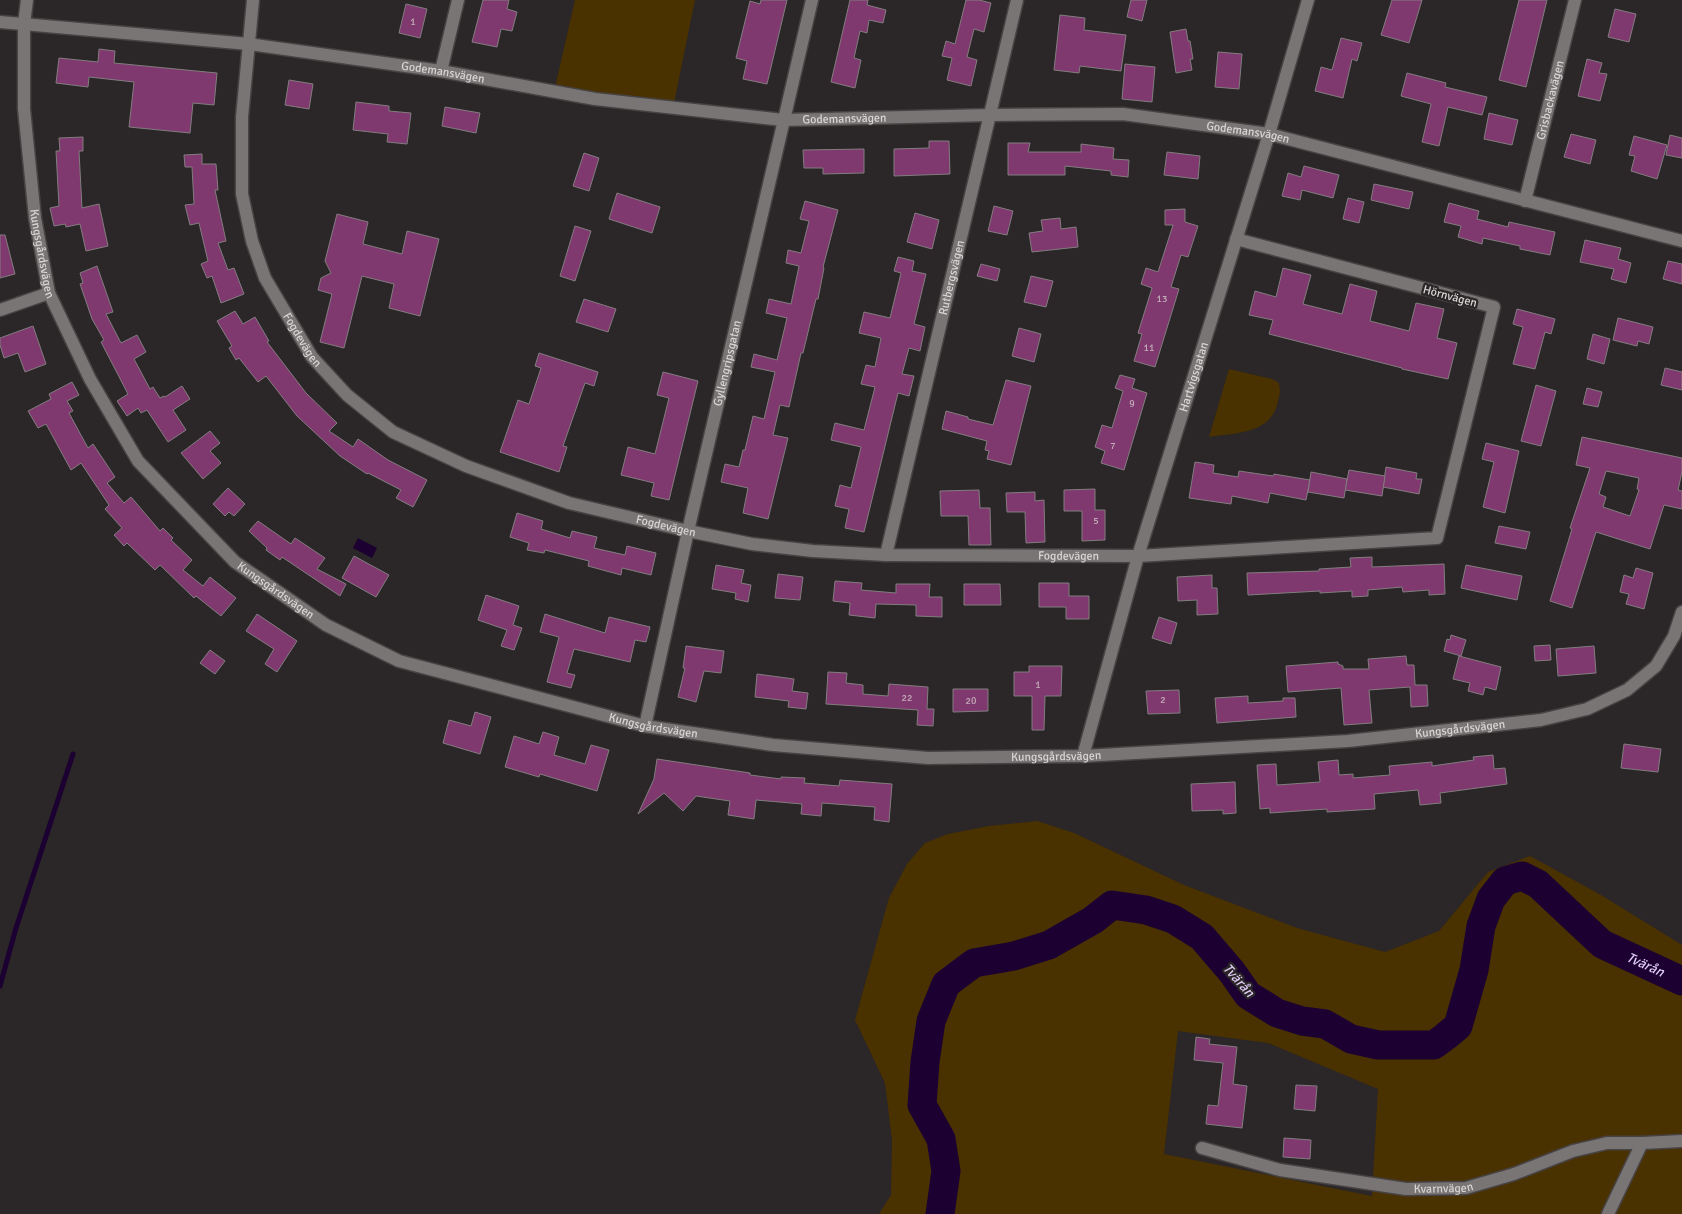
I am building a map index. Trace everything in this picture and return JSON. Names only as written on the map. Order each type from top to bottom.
[{"type":"street","name":"Kungsgårdsvägen","points":[[26,0],[24,24],[24,109],[34,218],[49,293],[90,379],[138,462],[235,562],[326,625],[399,661],[645,726],[773,745],[928,758],[1083,756],[1348,741],[1541,720],[1578,712],[1627,690],[1656,666],[1674,636],[1682,612]]},
{"type":"street","name":"Fogdevägen","points":[[253,0],[242,116],[242,194],[252,242],[265,278],[312,357],[347,395],[393,432],[458,463],[569,503],[752,544],[813,551],[886,555],[1138,556],[1437,538]]},
{"type":"street","points":[[441,71],[458,0]]},
{"type":"street","name":"Gyllengripsgatan","points":[[645,726],[688,531],[812,0]]},
{"type":"street","name":"Rutbergsvägen","points":[[886,555],[1017,0]]},
{"type":"street","name":"Hartvigsgatan","points":[[1083,756],[1138,556],[1269,134],[1308,0]]},
{"type":"street","name":"Grisbackavägen","points":[[1525,201],[1575,0]]},
{"type":"street","name":"Godemansvägen","points":[[0,22],[248,44],[441,71],[595,99],[783,120],[1123,114],[1269,134],[1682,241]]},
{"type":"street","name":"Hörnvägen","points":[[1236,239],[1494,308],[1437,538]]},
{"type":"street","points":[[0,310],[49,293]]},
{"type":"street","name":"Kvarnvägen","points":[[1202,1148],[1280,1170],[1406,1189],[1466,1188],[1514,1174],[1573,1151],[1607,1143],[1682,1141]]},
{"type":"street","points":[[1608,1214],[1642,1143]]},
{"type":"shaded area","points":[[575,0],[695,0],[673,108],[554,92]]},
{"type":"shaded area","points":[[1229,369],[1278,382],[1280,391],[1278,401],[1274,412],[1261,426],[1241,433],[1209,437]]},
{"type":"shaded area","points":[[358,538],[377,548],[372,558],[353,548]]},
{"type":"shaded area","points":[[1037,821],[1074,833],[1184,885],[1297,928],[1385,952],[1439,931],[1488,872],[1530,856],[1601,895],[1682,945],[1682,1214],[879,1214],[891,1195],[892,1140],[885,1083],[855,1020],[889,898],[907,864],[925,843],[948,834],[989,826]],"holes":[[[1178,1031],[1268,1043],[1378,1089],[1372,1196],[1164,1154]]]},
{"type":"building","points":[[483,0],[509,0],[507,9],[517,12],[512,31],[501,29],[497,47],[472,42]]},
{"type":"building","points":[[761,0],[787,0],[767,84],[743,79],[747,61],[736,58],[750,1],[760,4]]},
{"type":"building","points":[[850,0],[868,0],[867,5],[886,10],[883,23],[869,20],[867,33],[860,31],[854,58],[861,60],[855,88],[831,82]]},
{"type":"building","points":[[966,0],[979,0],[991,3],[984,32],[974,29],[967,57],[977,60],[971,86],[947,80],[952,58],[942,56],[946,41],[955,44]]},
{"type":"building","points":[[1131,0],[1147,0],[1142,21],[1127,17]]},
{"type":"building","points":[[1392,0],[1422,0],[1409,43],[1381,35]]},
{"type":"building","points":[[1519,0],[1547,0],[1526,87],[1499,80]]},
{"type":"building","points":[[406,4],[427,9],[420,38],[399,33]]},
{"type":"building","points":[[1615,9],[1636,14],[1629,42],[1608,37]]},
{"type":"building","points":[[1060,15],[1085,18],[1084,30],[1126,35],[1121,71],[1080,66],[1079,73],[1054,70]]},
{"type":"building","points":[[1186,29],[1193,59],[1190,59],[1192,70],[1176,73],[1170,32]]},
{"type":"building","points":[[1341,38],[1362,43],[1357,61],[1352,59],[1343,98],[1315,91],[1321,67],[1332,70]]},
{"type":"building","points":[[99,49],[115,51],[114,63],[217,73],[214,105],[193,103],[190,133],[129,127],[134,82],[89,77],[88,87],[56,83],[59,58],[98,62]]},
{"type":"building","points":[[1218,52],[1242,54],[1239,89],[1215,87]]},
{"type":"building","points":[[1587,59],[1602,63],[1599,73],[1607,74],[1600,101],[1578,96]]},
{"type":"building","points":[[1125,64],[1155,67],[1152,102],[1122,99]]},
{"type":"building","points":[[1407,73],[1446,83],[1445,87],[1487,97],[1482,115],[1448,107],[1439,146],[1422,142],[1431,104],[1401,96]]},
{"type":"building","points":[[289,80],[313,84],[309,109],[285,105]]},
{"type":"building","points":[[356,102],[389,106],[389,111],[411,113],[407,144],[387,142],[388,134],[353,130]]},
{"type":"building","points":[[445,107],[480,113],[476,133],[442,126]]},
{"type":"building","points":[[1489,113],[1518,120],[1512,145],[1484,139]]},
{"type":"building","points":[[1571,134],[1596,140],[1590,164],[1564,157]]},
{"type":"building","points":[[1670,135],[1682,138],[1682,158],[1666,155]]},
{"type":"building","points":[[1634,136],[1667,145],[1657,179],[1631,171],[1635,156],[1629,155]]},
{"type":"building","points":[[83,137],[83,151],[79,151],[82,208],[99,204],[108,246],[86,251],[80,224],[66,227],[65,224],[54,226],[50,208],[59,206],[56,151],[60,151],[59,138]]},
{"type":"building","points":[[929,141],[949,141],[950,174],[894,176],[894,149],[929,148]]},
{"type":"building","points":[[1008,143],[1030,143],[1028,152],[1081,152],[1081,144],[1114,148],[1113,159],[1129,160],[1128,177],[1111,175],[1111,171],[1065,166],[1065,175],[1008,175]]},
{"type":"building","points":[[864,149],[864,173],[823,174],[823,168],[804,168],[803,150]]},
{"type":"building","points":[[1167,152],[1200,156],[1198,179],[1164,175]]},
{"type":"building","points":[[584,153],[599,158],[589,191],[573,186]]},
{"type":"building","points":[[202,154],[202,164],[216,164],[218,190],[215,190],[226,241],[218,243],[228,270],[234,268],[244,294],[221,303],[212,276],[207,278],[201,264],[208,261],[199,223],[190,225],[185,205],[194,204],[192,167],[185,167],[184,155]]},
{"type":"building","points":[[1304,166],[1339,175],[1333,198],[1302,190],[1300,200],[1282,196],[1288,173],[1301,177]]},
{"type":"building","points":[[1374,184],[1413,192],[1409,209],[1371,200]]},
{"type":"building","points":[[617,193],[660,207],[652,233],[609,219]]},
{"type":"building","points":[[1348,198],[1364,202],[1359,223],[1343,219]]},
{"type":"building","points":[[805,201],[838,210],[823,267],[818,299],[816,299],[803,353],[801,353],[789,407],[780,405],[773,435],[788,438],[768,519],[743,513],[748,488],[721,482],[725,464],[739,467],[753,416],[764,419],[775,372],[751,367],[754,354],[777,360],[787,318],[766,313],[769,299],[791,304],[799,266],[786,263],[788,250],[801,253],[809,221],[800,219]]},
{"type":"building","points":[[1449,203],[1479,211],[1477,219],[1508,227],[1509,222],[1555,232],[1550,255],[1520,249],[1520,246],[1483,238],[1482,244],[1458,237],[1461,226],[1444,222]]},
{"type":"building","points":[[994,206],[1013,211],[1007,235],[988,231]]},
{"type":"building","points":[[1185,209],[1185,222],[1198,226],[1188,257],[1181,255],[1171,287],[1179,289],[1155,367],[1134,361],[1142,334],[1138,333],[1152,288],[1141,284],[1146,268],[1158,272],[1173,225],[1165,225],[1165,210]]},
{"type":"building","points":[[915,213],[939,220],[932,249],[907,242]]},
{"type":"building","points":[[337,214],[368,222],[363,244],[402,254],[407,231],[439,239],[420,316],[389,308],[394,284],[362,276],[344,348],[320,342],[332,294],[318,290],[321,278],[331,273],[325,261]]},
{"type":"building","points":[[1060,218],[1061,229],[1076,227],[1078,247],[1032,252],[1029,233],[1043,231],[1041,220]]},
{"type":"building","points":[[575,226],[591,231],[575,281],[560,276]]},
{"type":"building","points":[[0,235],[5,235],[15,274],[0,278]]},
{"type":"building","points":[[1585,240],[1621,248],[1618,259],[1631,263],[1626,283],[1611,279],[1614,269],[1580,262]]},
{"type":"building","points":[[898,257],[914,261],[912,271],[926,274],[914,324],[925,327],[920,351],[909,348],[902,374],[914,376],[909,396],[898,393],[864,532],[845,528],[849,509],[835,506],[840,485],[851,488],[861,447],[831,440],[835,423],[864,430],[875,387],[861,384],[866,365],[875,367],[881,338],[859,333],[864,312],[890,318],[901,273],[894,271]]},
{"type":"building","points":[[1668,261],[1682,264],[1682,284],[1663,279]]},
{"type":"building","points":[[981,264],[1000,269],[997,281],[977,276]]},
{"type":"building","points":[[97,266],[113,312],[106,314],[121,343],[137,335],[146,352],[134,359],[150,389],[153,387],[160,398],[165,397],[182,386],[190,399],[173,410],[186,430],[168,442],[147,410],[141,413],[138,408],[127,416],[117,401],[128,394],[101,342],[104,340],[92,319],[80,284],[83,283],[80,273]]},
{"type":"building","points":[[1283,268],[1311,275],[1303,304],[1342,314],[1350,284],[1377,291],[1370,321],[1409,331],[1416,303],[1444,309],[1437,338],[1457,343],[1448,379],[1402,369],[1269,334],[1273,320],[1249,315],[1255,291],[1276,297]]},
{"type":"building","points":[[1031,276],[1053,281],[1046,307],[1024,302]]},
{"type":"building","points":[[584,299],[616,309],[608,332],[576,322]]},
{"type":"building","points":[[1517,309],[1555,319],[1551,334],[1545,332],[1535,369],[1513,364],[1523,327],[1513,324]]},
{"type":"building","points":[[235,311],[243,324],[255,317],[269,341],[267,342],[306,393],[337,423],[329,431],[353,447],[358,439],[388,460],[427,480],[413,507],[396,498],[401,490],[367,474],[340,456],[297,416],[266,376],[258,382],[239,358],[236,360],[229,348],[232,346],[217,321]]},
{"type":"building","points":[[1618,318],[1653,327],[1649,344],[1638,341],[1637,346],[1613,340]]},
{"type":"building","points":[[33,326],[46,364],[25,372],[18,353],[4,358],[0,338]]},
{"type":"building","points":[[1019,328],[1041,334],[1034,362],[1012,356]]},
{"type":"building","points":[[1593,334],[1610,339],[1604,364],[1587,359]]},
{"type":"building","points":[[539,353],[598,372],[594,386],[585,383],[563,446],[567,447],[559,472],[500,452],[518,400],[529,404],[541,368],[535,366]]},
{"type":"building","points":[[1665,368],[1682,372],[1682,390],[1661,385]]},
{"type":"building","points":[[663,372],[698,381],[669,500],[651,496],[654,483],[621,475],[628,447],[655,454],[669,398],[657,395]]},
{"type":"building","points":[[1120,375],[1135,379],[1132,388],[1147,393],[1124,470],[1101,463],[1105,451],[1095,447],[1102,425],[1112,428],[1123,391],[1115,388]]},
{"type":"building","points":[[1006,380],[1031,386],[1011,465],[987,459],[989,451],[985,450],[987,441],[942,429],[946,411],[993,425]]},
{"type":"building","points":[[72,382],[79,395],[67,401],[73,411],[69,413],[88,448],[93,444],[115,477],[107,483],[124,503],[131,497],[160,531],[163,528],[173,538],[171,540],[192,560],[183,570],[203,586],[210,577],[236,598],[221,616],[196,596],[194,598],[160,565],[155,570],[127,543],[124,546],[114,535],[122,528],[105,509],[109,505],[81,463],[71,470],[46,424],[38,428],[28,411],[51,399],[49,394]]},
{"type":"building","points":[[1536,385],[1556,391],[1541,446],[1521,441]]},
{"type":"building","points":[[1587,388],[1602,392],[1598,407],[1583,404]]},
{"type":"building","points":[[210,431],[220,443],[210,451],[221,463],[203,479],[181,453]]},
{"type":"building","points":[[1582,437],[1682,458],[1682,472],[1678,490],[1682,491],[1682,509],[1664,505],[1650,549],[1596,532],[1572,608],[1550,601],[1572,529],[1570,528],[1590,468],[1576,465]],"holes":[[[1606,471],[1639,478],[1637,489],[1639,490],[1630,516],[1603,507],[1606,497],[1599,494]]]},
{"type":"building","points":[[1486,443],[1519,451],[1505,513],[1483,507],[1494,462],[1482,459]]},
{"type":"building","points":[[1195,462],[1214,465],[1213,473],[1238,477],[1239,471],[1310,480],[1306,500],[1270,493],[1268,503],[1232,496],[1231,504],[1189,498]]},
{"type":"building","points":[[1386,467],[1417,473],[1416,479],[1422,479],[1419,494],[1383,487]]},
{"type":"building","points":[[1349,470],[1385,476],[1382,496],[1345,490]]},
{"type":"building","points":[[1311,472],[1347,479],[1344,498],[1308,492]]},
{"type":"building","points":[[228,488],[245,504],[234,516],[229,512],[225,516],[213,504]]},
{"type":"building","points":[[1095,489],[1095,510],[1105,510],[1105,540],[1082,541],[1082,511],[1064,511],[1064,490]]},
{"type":"building","points":[[979,490],[980,508],[990,508],[991,545],[969,545],[968,516],[941,516],[940,491]]},
{"type":"building","points":[[1035,492],[1035,501],[1044,500],[1045,542],[1026,543],[1025,512],[1007,512],[1006,493]]},
{"type":"building","points":[[517,513],[543,521],[541,529],[570,538],[572,531],[597,537],[594,548],[625,555],[627,546],[656,553],[651,575],[622,568],[621,575],[588,566],[589,561],[545,550],[544,553],[527,550],[529,543],[510,537]]},
{"type":"building","points":[[258,521],[291,544],[295,538],[325,558],[317,569],[346,584],[340,596],[282,557],[280,560],[266,550],[267,548],[249,531]]},
{"type":"building","points":[[1499,526],[1530,532],[1526,549],[1495,543]]},
{"type":"building","points":[[354,556],[389,575],[376,597],[342,578]]},
{"type":"building","points":[[1372,557],[1372,567],[1444,564],[1445,594],[1429,595],[1429,590],[1403,592],[1402,587],[1368,590],[1368,596],[1352,597],[1352,591],[1248,595],[1247,573],[1319,571],[1319,569],[1351,567],[1350,558]]},
{"type":"building","points":[[716,565],[744,570],[741,583],[751,585],[748,602],[735,599],[736,593],[712,589]]},
{"type":"building","points":[[1466,565],[1522,576],[1517,600],[1461,588]]},
{"type":"building","points":[[1636,568],[1653,573],[1644,609],[1626,604],[1629,594],[1620,592],[1624,575],[1633,578]]},
{"type":"building","points":[[778,574],[803,577],[800,600],[775,598]]},
{"type":"building","points":[[1212,575],[1212,588],[1217,588],[1218,614],[1197,615],[1197,600],[1178,601],[1177,577]]},
{"type":"building","points":[[835,581],[862,583],[861,590],[896,593],[896,584],[930,584],[929,597],[942,597],[942,617],[916,616],[916,605],[876,604],[875,618],[849,615],[850,603],[833,601]]},
{"type":"building","points":[[1039,583],[1069,583],[1069,596],[1089,596],[1089,619],[1066,619],[1066,607],[1039,607]]},
{"type":"building","points":[[964,584],[1000,584],[1001,605],[964,605]]},
{"type":"building","points":[[486,595],[519,606],[513,625],[522,628],[514,650],[501,646],[507,630],[478,620]]},
{"type":"building","points":[[257,614],[297,641],[277,672],[265,664],[274,649],[246,631]]},
{"type":"building","points":[[545,614],[605,633],[609,617],[650,627],[646,642],[635,640],[630,662],[574,649],[567,673],[575,675],[571,688],[547,682],[559,637],[540,632]]},
{"type":"building","points":[[1159,617],[1177,623],[1171,644],[1152,638]]},
{"type":"building","points":[[1451,635],[1466,640],[1461,656],[1444,651],[1447,639],[1450,640]]},
{"type":"building","points":[[1550,645],[1551,660],[1535,661],[1534,646]]},
{"type":"building","points":[[686,646],[724,651],[721,673],[704,671],[696,702],[678,697],[685,668],[683,668]]},
{"type":"building","points":[[1594,646],[1596,673],[1558,676],[1556,649]]},
{"type":"building","points":[[210,650],[225,661],[215,674],[200,663]]},
{"type":"building","points":[[1406,656],[1407,665],[1414,665],[1415,685],[1427,685],[1428,706],[1411,707],[1410,687],[1369,690],[1372,723],[1344,725],[1341,688],[1288,692],[1286,666],[1338,662],[1338,664],[1343,666],[1343,669],[1369,669],[1368,659]]},
{"type":"building","points":[[1459,656],[1501,667],[1496,690],[1485,687],[1483,695],[1468,691],[1470,683],[1453,679]]},
{"type":"building","points":[[1029,666],[1062,666],[1061,696],[1045,696],[1044,730],[1032,730],[1032,696],[1014,696],[1014,672],[1029,672]]},
{"type":"building","points":[[828,672],[847,673],[846,683],[863,685],[863,694],[888,696],[889,684],[928,687],[927,709],[934,709],[933,726],[917,725],[918,710],[826,704]]},
{"type":"building","points":[[757,674],[794,679],[792,691],[808,693],[806,709],[788,707],[789,701],[755,697]]},
{"type":"building","points":[[953,689],[988,689],[988,711],[953,712]]},
{"type":"building","points":[[1179,690],[1180,713],[1148,714],[1146,691]]},
{"type":"building","points":[[1248,696],[1248,703],[1283,701],[1283,698],[1295,698],[1296,717],[1217,723],[1215,698]]},
{"type":"building","points":[[475,712],[491,717],[480,754],[443,743],[449,720],[471,726]]},
{"type":"building","points":[[543,732],[559,737],[554,755],[585,764],[591,745],[609,750],[597,791],[540,774],[539,777],[505,767],[514,736],[539,744]]},
{"type":"building","points":[[1624,744],[1661,749],[1658,772],[1621,768]]},
{"type":"building","points":[[1493,755],[1494,769],[1505,768],[1507,784],[1440,793],[1441,803],[1420,805],[1418,790],[1374,794],[1375,809],[1327,812],[1327,809],[1270,813],[1270,808],[1260,809],[1257,765],[1276,764],[1277,785],[1320,782],[1318,762],[1338,760],[1339,775],[1353,774],[1353,778],[1390,775],[1389,766],[1432,762],[1432,766],[1474,760],[1473,757]]},
{"type":"building","points":[[657,759],[781,779],[781,777],[805,778],[804,783],[839,786],[840,780],[892,784],[889,822],[874,820],[875,807],[822,803],[821,816],[801,814],[802,804],[756,800],[754,819],[728,815],[730,801],[696,796],[683,811],[664,793],[638,814],[654,779]]},
{"type":"building","points":[[1235,782],[1236,813],[1223,814],[1223,810],[1192,811],[1191,784]]},
{"type":"building","points":[[1196,1037],[1210,1039],[1209,1044],[1237,1047],[1233,1084],[1247,1086],[1242,1128],[1206,1124],[1208,1105],[1218,1106],[1223,1063],[1194,1060]]},
{"type":"building","points":[[1296,1085],[1317,1086],[1315,1111],[1294,1109]]},
{"type":"building","points":[[1284,1138],[1311,1140],[1310,1159],[1283,1157]]},
{"type":"waterway","points":[[0,986],[16,928],[73,754]]},
{"type":"waterway","name":"Tvärån","points":[[940,1214],[946,1171],[941,1139],[922,1105],[925,1062],[931,1021],[946,984],[974,963],[1014,956],[1049,945],[1093,920],[1112,905],[1146,910],[1173,919],[1202,937],[1232,972],[1248,995],[1277,1013],[1302,1021],[1325,1024],[1351,1039],[1378,1045],[1434,1045],[1458,1026],[1474,970],[1481,926],[1491,899],[1505,881],[1522,876],[1538,884],[1602,944],[1682,981]]}]
